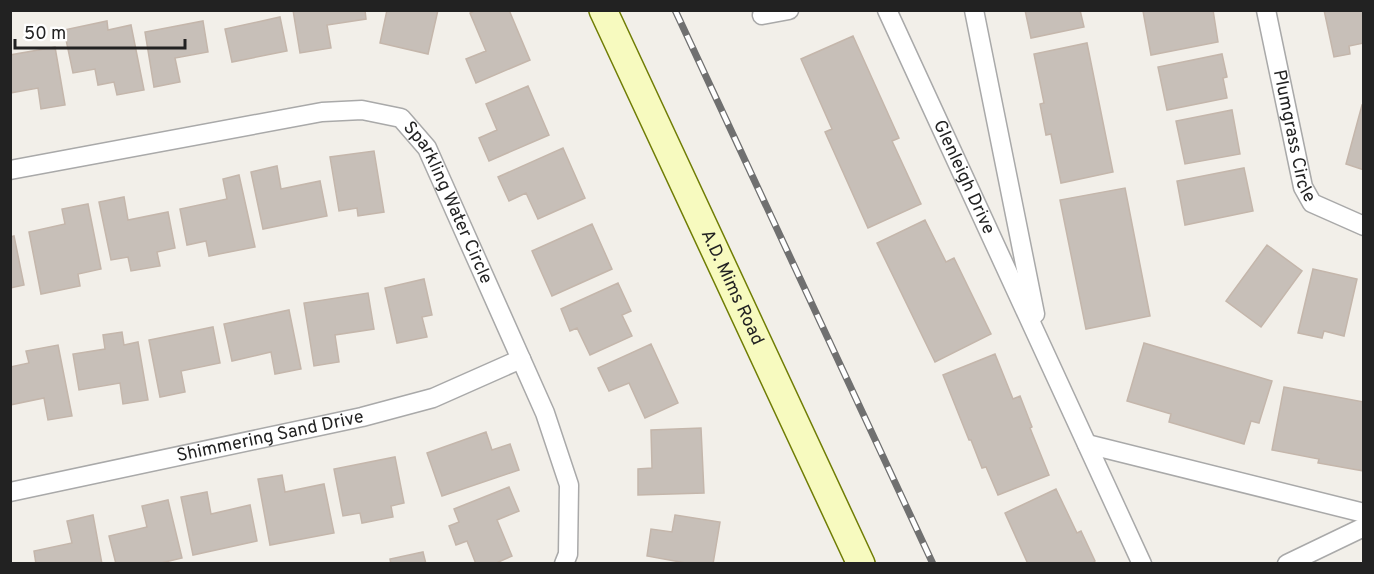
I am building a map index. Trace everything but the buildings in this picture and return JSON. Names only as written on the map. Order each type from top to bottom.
[{"type":"street","name":"A.D. Mims Road","points":[[603,10],[861,564]]},
{"type":"street","points":[[762,15],[789,10]]},
{"type":"street","name":"Glenleigh Drive","points":[[887,10],[1142,564]]},
{"type":"street","name":"Glenleigh Drive","points":[[974,10],[1041,345]]},
{"type":"street","name":"Plumgrass Circle","points":[[1266,10],[1303,188],[1311,203],[1364,226]]},
{"type":"street","name":"Sparkling Water Circle","points":[[10,170],[322,112],[362,110],[401,118],[427,148],[545,413],[569,485],[568,554],[564,564]]},
{"type":"street","name":"Shimmering Sand Drive","points":[[10,492],[362,417],[434,398],[521,359]]},
{"type":"street","points":[[1087,444],[1364,513]]},
{"type":"street","points":[[1287,564],[1364,527]]},
{"type":"railway","points":[[675,10],[933,564]]}]
